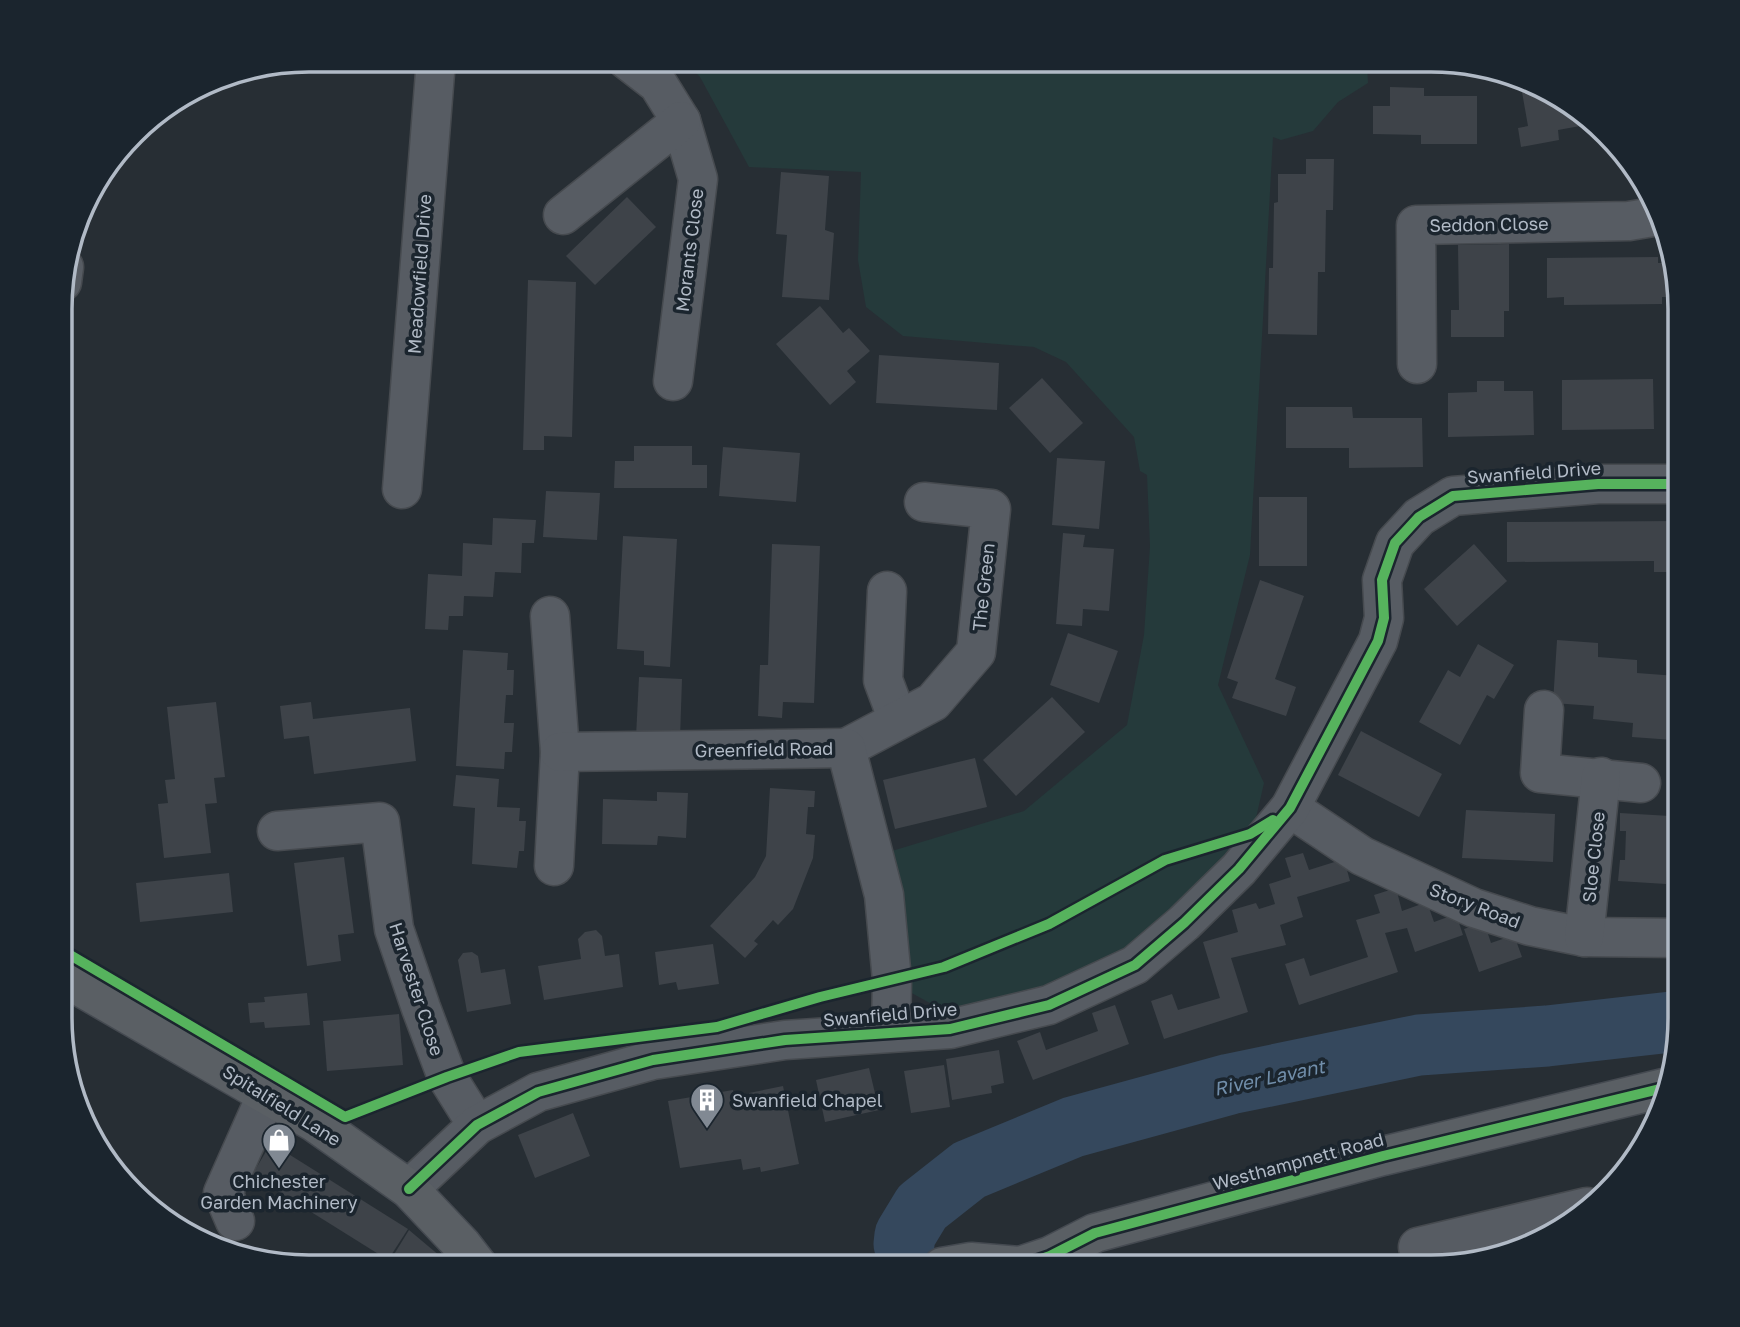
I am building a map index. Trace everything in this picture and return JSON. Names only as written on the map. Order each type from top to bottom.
[{"type":"main road","name":"Spitalfield Lane","points":[[72,982],[313,1122],[409,1189],[470,1255]]},
{"type":"main road","name":"Westhampnett Road","points":[[1050,1255],[1095,1233],[1383,1156],[1657,1090]]},
{"type":"street","name":"Meadowfield Drive","points":[[402,489],[435,72]]},
{"type":"street","name":"Morants Close","points":[[642,72],[658,84],[681,121],[698,179],[673,381]]},
{"type":"street","points":[[563,215],[681,121]]},
{"type":"street","name":"Seddon Close","points":[[1417,364],[1416,225],[1629,221],[1650,218]]},
{"type":"street","name":"Swanfield Drive","points":[[409,1189],[477,1125],[538,1092],[653,1060],[785,1040],[950,1029],[1049,1005],[1135,965],[1184,923],[1239,869],[1290,808],[1378,641],[1384,618],[1382,580],[1395,543],[1419,517],[1454,496],[1598,484],[1668,484]]},
{"type":"street","name":"The Green","points":[[846,748],[933,702],[976,652],[991,509],[924,502]]},
{"type":"street","points":[[887,591],[883,680],[898,720]]},
{"type":"street","points":[[550,616],[560,752],[554,866]]},
{"type":"street","points":[[1544,710],[1540,773],[1641,783]]},
{"type":"street","name":"Greenfield Road","points":[[560,752],[846,748],[884,895],[892,981],[891,1032]]},
{"type":"street","name":"Sloe Close","points":[[1584,937],[1601,778]]},
{"type":"street","name":"Story Road","points":[[1290,808],[1362,856],[1474,908],[1530,926],[1584,937],[1668,938]]},
{"type":"street","name":"Harvester Close","points":[[277,831],[380,822],[394,929],[447,1077],[477,1125]]},
{"type":"street","points":[[235,1221],[223,1193],[267,1094]]},
{"type":"street","points":[[1418,1247],[1568,1211]]},
{"type":"green space","points":[[695,72],[1367,72],[1368,83],[1338,102],[1313,131],[1281,140],[1273,137],[1250,555],[1218,685],[1264,783],[1250,844],[1127,952],[1052,989],[948,1013],[908,991],[892,851],[1024,811],[1127,725],[1144,635],[1150,546],[1147,475],[1140,471],[1134,437],[1066,362],[1034,347],[903,336],[866,307],[858,260],[861,172],[749,167]]},
{"type":"building","points":[[1390,87],[1424,88],[1424,96],[1477,96],[1477,144],[1421,144],[1421,135],[1373,134],[1373,106],[1390,106]]},
{"type":"building","points":[[1522,92],[1550,103],[1582,126],[1558,130],[1559,140],[1521,147],[1518,128],[1528,126]]},
{"type":"building","points":[[1306,159],[1334,159],[1333,210],[1326,210],[1325,272],[1318,272],[1317,335],[1268,334],[1269,268],[1273,268],[1274,203],[1278,202],[1278,174],[1306,174]]},
{"type":"building","points":[[781,172],[829,176],[825,230],[834,233],[829,300],[782,297],[787,235],[776,234]]},
{"type":"building","points":[[627,197],[656,227],[595,285],[566,256]]},
{"type":"building","points":[[1509,244],[1509,311],[1504,311],[1504,337],[1451,337],[1451,310],[1459,310],[1458,245]]},
{"type":"building","points":[[1658,257],[1658,263],[1663,263],[1667,297],[1662,297],[1662,304],[1564,305],[1564,297],[1547,298],[1547,258]]},
{"type":"building","points":[[528,280],[576,282],[572,437],[544,436],[544,450],[523,450]]},
{"type":"building","points":[[820,306],[843,333],[849,328],[870,351],[847,371],[856,382],[830,405],[776,344]]},
{"type":"building","points":[[879,355],[999,363],[997,410],[876,403]]},
{"type":"building","points":[[1042,378],[1083,423],[1050,453],[1009,408]]},
{"type":"building","points":[[1653,379],[1654,429],[1562,430],[1562,380]]},
{"type":"building","points":[[1477,381],[1504,381],[1504,391],[1533,391],[1534,435],[1448,437],[1448,393],[1477,392]]},
{"type":"building","points":[[1286,407],[1352,407],[1353,418],[1422,418],[1423,467],[1349,468],[1349,448],[1286,448]]},
{"type":"building","points":[[634,446],[692,446],[692,465],[707,465],[707,488],[614,488],[615,461],[634,461]]},
{"type":"building","points":[[723,447],[800,453],[796,502],[719,496]]},
{"type":"building","points":[[1057,458],[1105,461],[1099,529],[1052,525]]},
{"type":"building","points":[[546,491],[600,493],[597,540],[543,537]]},
{"type":"building","points":[[1259,497],[1307,497],[1307,566],[1259,566]]},
{"type":"building","points":[[493,518],[536,520],[534,543],[522,543],[521,573],[495,572],[493,597],[464,596],[463,616],[449,616],[448,630],[425,629],[428,574],[462,576],[463,543],[492,545]]},
{"type":"building","points":[[1668,521],[1668,572],[1654,572],[1654,561],[1507,562],[1507,522]]},
{"type":"building","points":[[1063,533],[1085,535],[1083,547],[1114,549],[1109,611],[1083,609],[1082,626],[1056,624]]},
{"type":"building","points":[[623,536],[677,539],[670,667],[644,665],[644,651],[617,649]]},
{"type":"building","points":[[772,544],[820,546],[814,703],[783,702],[782,718],[758,716],[760,665],[768,665]]},
{"type":"building","points":[[1474,544],[1507,581],[1457,626],[1424,589]]},
{"type":"building","points":[[1260,580],[1304,596],[1275,679],[1296,687],[1286,716],[1232,698],[1238,682],[1227,678]]},
{"type":"building","points":[[1068,633],[1118,651],[1099,703],[1050,685]]},
{"type":"building","points":[[1557,640],[1598,643],[1598,657],[1637,660],[1637,673],[1668,675],[1668,740],[1632,737],[1633,723],[1593,719],[1594,706],[1553,703]]},
{"type":"building","points":[[1478,644],[1514,665],[1494,699],[1487,695],[1460,745],[1419,722],[1448,670],[1460,677]]},
{"type":"building","points":[[463,650],[508,653],[507,670],[514,670],[513,695],[506,695],[504,723],[514,723],[512,752],[505,752],[504,769],[456,766]]},
{"type":"building","points":[[639,677],[682,679],[680,738],[636,737]]},
{"type":"building","points":[[1052,697],[1085,732],[1016,796],[983,760]]},
{"type":"building","points":[[216,702],[225,777],[214,778],[217,803],[205,804],[211,853],[164,858],[158,804],[168,803],[165,780],[175,779],[167,707]]},
{"type":"building","points":[[311,702],[313,719],[410,708],[416,761],[314,774],[309,736],[284,739],[280,706]]},
{"type":"building","points":[[1361,731],[1442,774],[1419,817],[1338,775]]},
{"type":"building","points":[[975,758],[987,807],[895,829],[883,780]]},
{"type":"building","points":[[456,775],[499,779],[497,807],[520,808],[519,821],[526,821],[524,851],[519,851],[517,868],[472,864],[475,808],[453,806]]},
{"type":"building","points":[[770,788],[815,791],[814,807],[808,807],[806,834],[815,835],[813,858],[793,909],[778,925],[773,920],[754,941],[758,944],[745,958],[710,926],[755,877],[766,856]]},
{"type":"building","points":[[657,792],[688,793],[686,838],[658,836],[657,845],[602,844],[603,799],[657,801]]},
{"type":"building","points":[[1466,810],[1555,814],[1553,862],[1462,858]]},
{"type":"building","points":[[1620,813],[1668,816],[1666,884],[1618,881],[1620,860],[1625,860],[1626,831],[1620,831]]},
{"type":"building","points":[[1303,853],[1309,870],[1344,859],[1350,881],[1297,897],[1303,917],[1280,925],[1286,945],[1231,958],[1248,1012],[1164,1039],[1151,1001],[1172,994],[1178,1010],[1220,998],[1203,942],[1238,932],[1232,910],[1256,903],[1259,909],[1275,904],[1269,884],[1291,877],[1285,858]]},
{"type":"building","points":[[344,857],[354,933],[338,935],[341,961],[307,966],[294,863]]},
{"type":"building","points":[[229,873],[233,912],[140,922],[136,883]]},
{"type":"building","points":[[1396,888],[1402,911],[1427,902],[1434,922],[1456,914],[1463,935],[1415,952],[1407,928],[1385,933],[1398,972],[1299,1005],[1285,964],[1304,958],[1310,976],[1368,957],[1356,920],[1380,913],[1374,895]]},
{"type":"building","points":[[1484,922],[1491,943],[1514,935],[1522,957],[1479,972],[1464,929]]},
{"type":"building","points":[[596,930],[602,936],[605,956],[619,954],[623,987],[544,1000],[538,966],[581,959],[578,939],[585,932]]},
{"type":"building","points":[[713,944],[719,984],[678,990],[676,982],[659,985],[655,952]]},
{"type":"building","points":[[472,952],[478,956],[481,973],[505,969],[511,1004],[467,1012],[458,960],[463,953]]},
{"type":"building","points":[[307,993],[310,1025],[265,1028],[264,1022],[250,1023],[248,1003],[265,1002],[264,997]]},
{"type":"building","points":[[1115,1005],[1129,1044],[1033,1080],[1017,1041],[1040,1032],[1046,1050],[1098,1031],[1092,1013]]},
{"type":"building","points":[[399,1014],[403,1065],[327,1071],[323,1021]]},
{"type":"building","points":[[999,1050],[1004,1083],[991,1086],[992,1093],[952,1100],[946,1059]]},
{"type":"building","points":[[944,1065],[950,1107],[911,1113],[904,1071]]},
{"type":"building","points":[[869,1068],[879,1110],[825,1122],[816,1080]]},
{"type":"building","points":[[783,1086],[799,1164],[761,1172],[760,1167],[743,1170],[741,1159],[680,1168],[668,1101],[733,1090],[735,1100],[749,1097],[749,1093]]},
{"type":"building","points":[[573,1113],[590,1156],[535,1178],[518,1135]]},
{"type":"building","points":[[271,1143],[408,1229],[391,1255],[380,1255],[252,1175]]},
{"type":"building","points":[[409,1230],[439,1255],[394,1255]]},
{"type":"waterway","name":"River Lavant","points":[[904,1244],[905,1235],[922,1207],[969,1170],[1073,1127],[1230,1084],[1419,1045],[1547,1036],[1668,1022]]},
{"type":"cycle path","points":[[409,1189],[477,1125],[538,1092],[653,1060],[785,1040],[950,1029],[1049,1005],[1135,965],[1184,923],[1239,869],[1290,808],[1378,641],[1384,618],[1382,580],[1395,543],[1419,517],[1453,496],[1598,484],[1668,484]]},
{"type":"cycle path","points":[[72,956],[345,1117],[519,1052],[717,1027],[820,997],[944,967],[1049,924],[1165,860],[1250,834],[1273,820]]},
{"type":"cycle path","points":[[1052,1255],[1095,1233],[1383,1156],[1657,1090]]},
{"type":"place","name":"Swanfield Chapel","points":[[707,1130]]},
{"type":"place","name":"Chichester Garden Machinery","points":[[279,1170]]}]
